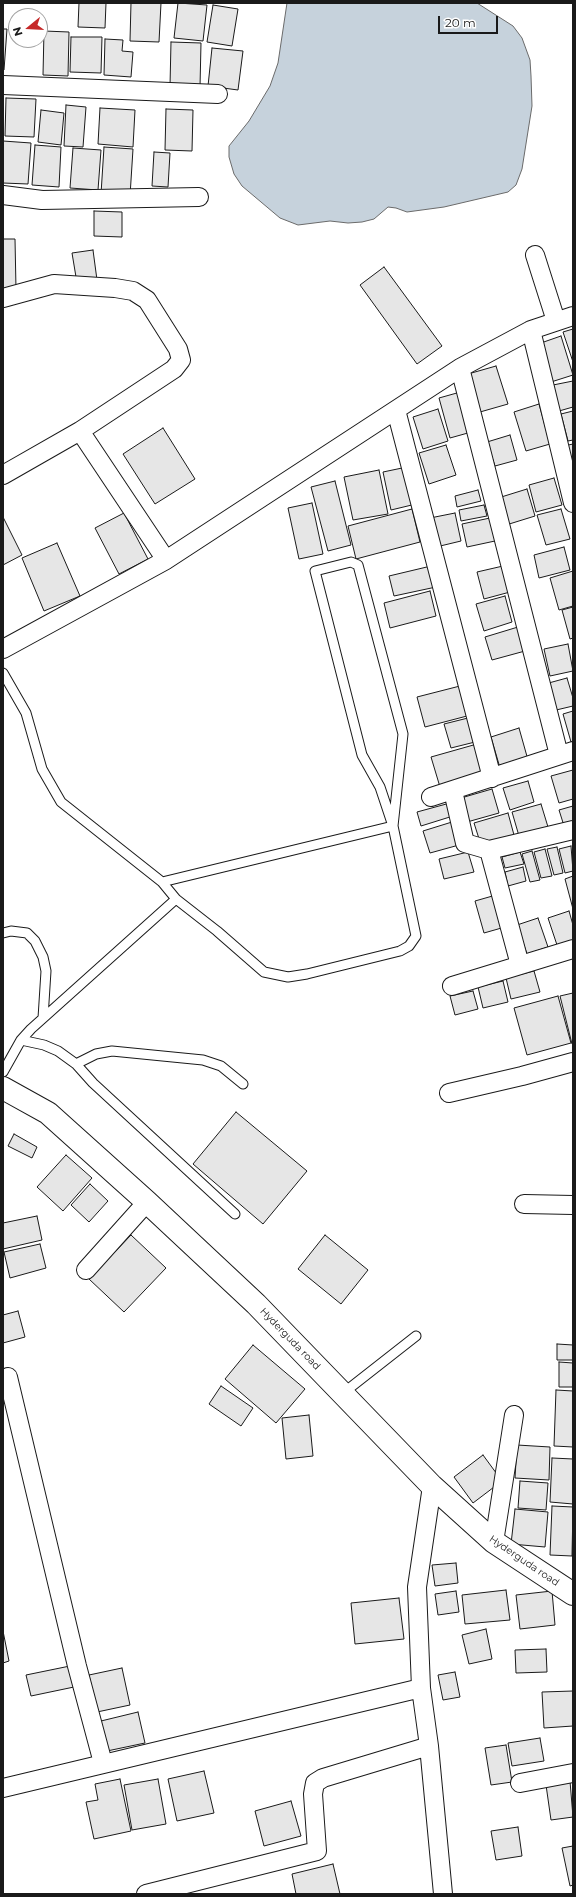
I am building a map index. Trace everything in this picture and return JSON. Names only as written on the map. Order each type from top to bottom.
[{"type":"street","points":[[3,85],[218,94]]},
{"type":"street","points":[[3,195],[42,200],[200,197]]},
{"type":"street","points":[[536,255],[556,322]]},
{"type":"street","points":[[3,298],[54,284],[115,288],[133,291],[147,300],[178,349],[181,360],[174,369],[80,431],[3,475]]},
{"type":"street","points":[[3,649],[166,560],[460,368],[531,330],[573,316]]},
{"type":"street","points":[[531,330],[573,503]]},
{"type":"street","points":[[431,797],[569,755],[460,368]]},
{"type":"street","points":[[396,410],[492,778]]},
{"type":"street","points":[[80,431],[166,560]]},
{"type":"street","points":[[453,791],[465,843],[489,850],[573,830]]},
{"type":"street","points":[[489,850],[520,965]]},
{"type":"street","points":[[452,986],[573,949]]},
{"type":"street","points":[[449,1093],[522,1076],[573,1062]]},
{"type":"street","name":"Hyderguda road","points":[[3,1088],[48,1113],[147,1202],[256,1304],[432,1486],[494,1542],[573,1594]]},
{"type":"street","points":[[86,1270],[147,1202]]},
{"type":"street","points":[[524,1204],[573,1206]]},
{"type":"street","points":[[8,1377],[77,1666],[103,1763]]},
{"type":"street","points":[[494,1542],[514,1415]]},
{"type":"street","points":[[432,1486],[417,1587],[421,1688],[429,1746],[443,1894]]},
{"type":"street","points":[[3,1788],[421,1688]]},
{"type":"street","points":[[146,1894],[317,1851],[313,1794],[316,1783],[323,1778],[429,1746]]},
{"type":"street","points":[[520,1782],[573,1774]]},
{"type":"lane","points":[[3,673],[26,713],[42,769],[61,802],[162,882],[176,899],[217,931],[264,972],[288,977],[307,974],[400,951],[409,946],[416,936],[393,826],[380,787],[362,755],[315,571],[351,562],[358,565],[403,734],[393,826]]},
{"type":"lane","points":[[162,882],[393,826]]},
{"type":"lane","points":[[3,1072],[21,1040],[43,1018],[176,899]]},
{"type":"lane","points":[[3,933],[11,931],[27,933],[38,946],[46,971],[43,1018]]},
{"type":"lane","points":[[21,1040],[44,1045],[58,1051],[76,1064],[93,1083],[235,1214]]},
{"type":"lane","points":[[76,1064],[96,1054],[112,1051],[203,1060],[221,1066],[243,1084]]},
{"type":"lane","points":[[342,1394],[416,1336]]},
{"type":"shaded area","points":[[287,3],[477,3],[513,26],[522,38],[530,60],[532,106],[522,169],[516,185],[508,192],[444,207],[407,212],[388,207],[374,219],[362,222],[348,223],[330,221],[298,225],[280,218],[242,186],[234,174],[229,157],[229,146],[249,121],[270,86],[278,63]]},
{"type":"building","points":[[79,3],[106,3],[105,28],[78,27]]},
{"type":"building","points":[[131,3],[161,3],[159,42],[130,41]]},
{"type":"building","points":[[178,3],[207,5],[203,41],[174,38]]},
{"type":"building","points":[[213,5],[238,9],[232,46],[207,42]]},
{"type":"building","points":[[3,29],[7,29],[4,70],[3,70]]},
{"type":"building","points":[[48,31],[69,32],[68,76],[43,75],[44,48],[48,48]]},
{"type":"building","points":[[71,37],[102,37],[101,73],[70,72]]},
{"type":"building","points":[[105,39],[123,40],[122,51],[133,52],[131,77],[104,75]]},
{"type":"building","points":[[171,42],[201,43],[200,87],[170,86]]},
{"type":"building","points":[[212,48],[243,51],[238,90],[208,86]]},
{"type":"building","points":[[6,98],[36,99],[34,137],[5,136]]},
{"type":"building","points":[[66,105],[86,107],[83,147],[64,146]]},
{"type":"building","points":[[100,108],[135,110],[133,147],[98,144]]},
{"type":"building","points":[[166,109],[193,110],[192,151],[165,150]]},
{"type":"building","points":[[41,110],[64,113],[61,145],[38,142]]},
{"type":"building","points":[[3,141],[31,143],[28,184],[3,183]]},
{"type":"building","points":[[35,145],[61,147],[59,187],[32,185]]},
{"type":"building","points":[[104,147],[133,149],[130,196],[101,194]]},
{"type":"building","points":[[73,148],[101,150],[98,190],[70,188]]},
{"type":"building","points":[[154,152],[170,153],[168,187],[152,186]]},
{"type":"building","points":[[94,211],[122,212],[122,237],[94,236]]},
{"type":"building","points":[[3,239],[15,239],[16,289],[3,289]]},
{"type":"building","points":[[93,250],[97,280],[77,283],[72,253]]},
{"type":"building","points":[[384,267],[442,346],[417,364],[360,285]]},
{"type":"building","points":[[573,329],[573,362],[563,332]]},
{"type":"building","points":[[561,336],[573,375],[551,382],[538,344]]},
{"type":"building","points":[[496,366],[508,404],[480,412],[468,374]]},
{"type":"building","points":[[573,381],[573,407],[559,411],[553,385]]},
{"type":"building","points":[[464,391],[475,431],[450,438],[439,398]]},
{"type":"building","points":[[539,404],[550,444],[526,451],[514,412]]},
{"type":"building","points":[[438,409],[448,441],[423,449],[413,417]]},
{"type":"building","points":[[573,411],[573,440],[568,441],[561,414]]},
{"type":"building","points":[[163,428],[195,479],[155,504],[123,454]]},
{"type":"building","points":[[510,435],[517,460],[495,466],[487,442]]},
{"type":"building","points":[[573,444],[573,475],[564,446]]},
{"type":"building","points":[[446,445],[456,475],[429,484],[419,453]]},
{"type":"building","points":[[407,467],[416,504],[391,510],[383,472]]},
{"type":"building","points":[[379,470],[388,514],[353,520],[344,477]]},
{"type":"building","points":[[554,478],[562,505],[536,512],[529,485]]},
{"type":"building","points":[[335,481],[351,545],[328,551],[311,487]]},
{"type":"building","points":[[527,489],[535,516],[506,525],[498,498]]},
{"type":"building","points":[[478,490],[481,501],[457,507],[455,496]]},
{"type":"building","points":[[312,503],[323,554],[299,559],[288,508]]},
{"type":"building","points":[[484,505],[487,516],[461,521],[459,510]]},
{"type":"building","points":[[412,509],[420,542],[356,559],[348,526]]},
{"type":"building","points":[[561,509],[570,539],[546,545],[537,515]]},
{"type":"building","points":[[124,513],[148,559],[119,574],[95,528]]},
{"type":"building","points":[[455,513],[461,541],[436,547],[430,518]]},
{"type":"building","points":[[3,517],[22,555],[3,565]]},
{"type":"building","points":[[490,518],[495,541],[467,547],[462,524]]},
{"type":"building","points":[[57,543],[80,596],[44,611],[22,558]]},
{"type":"building","points":[[564,547],[570,570],[539,578],[534,555]]},
{"type":"building","points":[[431,566],[436,587],[394,596],[389,576]]},
{"type":"building","points":[[503,566],[510,592],[484,599],[477,572]]},
{"type":"building","points":[[573,571],[573,606],[559,610],[550,578]]},
{"type":"building","points":[[430,591],[436,616],[390,628],[384,603]]},
{"type":"building","points":[[505,596],[512,622],[484,631],[476,604]]},
{"type":"building","points":[[573,607],[573,638],[570,639],[562,610]]},
{"type":"building","points":[[518,627],[525,651],[492,660],[485,637]]},
{"type":"building","points":[[568,644],[573,671],[550,676],[544,649]]},
{"type":"building","points":[[567,678],[573,698],[573,706],[552,711],[545,684]]},
{"type":"building","points":[[460,686],[467,716],[425,727],[417,697]]},
{"type":"building","points":[[573,711],[573,741],[571,742],[563,714]]},
{"type":"building","points":[[468,718],[475,742],[451,748],[444,724]]},
{"type":"building","points":[[519,728],[528,760],[500,768],[491,737]]},
{"type":"building","points":[[477,744],[485,774],[440,787],[431,757]]},
{"type":"building","points":[[573,770],[573,799],[559,803],[551,776]]},
{"type":"building","points":[[528,781],[534,802],[510,810],[503,788]]},
{"type":"building","points":[[492,789],[499,813],[467,822],[461,798]]},
{"type":"building","points":[[450,803],[453,816],[421,826],[417,812]]},
{"type":"building","points":[[541,804],[548,827],[519,836],[512,812]]},
{"type":"building","points":[[573,806],[573,827],[565,829],[559,810]]},
{"type":"building","points":[[508,813],[514,835],[481,845],[474,823]]},
{"type":"building","points":[[452,822],[459,845],[430,853],[423,831]]},
{"type":"building","points":[[571,846],[573,871],[565,873],[559,849]]},
{"type":"building","points":[[557,847],[563,873],[554,875],[547,849]]},
{"type":"building","points":[[545,849],[552,876],[541,878],[534,852]]},
{"type":"building","points":[[532,851],[540,880],[530,882],[522,854]]},
{"type":"building","points":[[468,852],[474,872],[444,879],[439,859]]},
{"type":"building","points":[[520,852],[524,864],[505,868],[502,857]]},
{"type":"building","points":[[523,867],[526,881],[508,886],[505,872]]},
{"type":"building","points":[[573,876],[573,909],[565,879]]},
{"type":"building","points":[[496,895],[505,927],[484,933],[475,901]]},
{"type":"building","points":[[569,911],[573,925],[573,943],[558,948],[548,918]]},
{"type":"building","points":[[538,918],[548,947],[527,954],[517,925]]},
{"type":"building","points":[[534,971],[540,992],[511,999],[506,978]]},
{"type":"building","points":[[503,981],[508,1002],[483,1008],[478,987]]},
{"type":"building","points":[[473,991],[478,1009],[455,1015],[450,996]]},
{"type":"building","points":[[573,993],[573,1044],[572,1044],[560,996]]},
{"type":"building","points":[[558,996],[571,1043],[527,1055],[514,1008]]},
{"type":"building","points":[[236,1112],[307,1171],[263,1224],[193,1164]]},
{"type":"building","points":[[14,1134],[37,1147],[32,1158],[8,1146]]},
{"type":"building","points":[[66,1155],[92,1178],[63,1211],[37,1187]]},
{"type":"building","points":[[90,1184],[108,1201],[89,1222],[71,1205]]},
{"type":"building","points":[[37,1216],[42,1240],[3,1249],[3,1223]]},
{"type":"building","points":[[131,1235],[166,1268],[124,1312],[89,1279]]},
{"type":"building","points":[[325,1235],[368,1270],[341,1304],[298,1269]]},
{"type":"building","points":[[40,1244],[46,1268],[10,1278],[4,1252]]},
{"type":"building","points":[[18,1311],[25,1337],[3,1343],[3,1315]]},
{"type":"building","points":[[557,1344],[573,1345],[573,1360],[557,1360]]},
{"type":"building","points":[[253,1345],[305,1389],[276,1423],[225,1379]]},
{"type":"building","points":[[559,1362],[573,1363],[573,1387],[559,1387]]},
{"type":"building","points":[[221,1386],[253,1408],[241,1426],[209,1404]]},
{"type":"building","points":[[556,1390],[573,1391],[573,1447],[554,1446]]},
{"type":"building","points":[[309,1415],[313,1456],[286,1459],[282,1418]]},
{"type":"building","points":[[517,1445],[550,1447],[549,1480],[515,1478]]},
{"type":"building","points":[[483,1455],[502,1481],[473,1503],[454,1477]]},
{"type":"building","points":[[552,1458],[573,1459],[573,1504],[550,1502]]},
{"type":"building","points":[[520,1481],[548,1483],[546,1510],[518,1508]]},
{"type":"building","points":[[552,1506],[573,1507],[572,1556],[550,1555]]},
{"type":"building","points":[[515,1509],[548,1512],[545,1547],[511,1544]]},
{"type":"building","points":[[456,1563],[458,1583],[435,1586],[432,1565]]},
{"type":"building","points":[[506,1590],[510,1620],[465,1624],[462,1595]]},
{"type":"building","points":[[456,1591],[459,1612],[438,1615],[435,1594]]},
{"type":"building","points":[[552,1591],[555,1625],[520,1629],[516,1595]]},
{"type":"building","points":[[399,1598],[404,1639],[355,1644],[351,1603]]},
{"type":"building","points":[[486,1629],[492,1659],[469,1664],[462,1635]]},
{"type":"building","points":[[3,1631],[9,1661],[3,1663]]},
{"type":"building","points":[[546,1649],[547,1672],[516,1673],[515,1650]]},
{"type":"building","points":[[70,1666],[74,1687],[31,1696],[26,1675]]},
{"type":"building","points":[[122,1668],[130,1705],[97,1712],[89,1675]]},
{"type":"building","points":[[455,1672],[460,1697],[443,1700],[438,1675]]},
{"type":"building","points":[[573,1691],[573,1726],[544,1728],[542,1692]]},
{"type":"building","points":[[138,1712],[145,1743],[107,1751],[101,1721]]},
{"type":"building","points":[[540,1738],[544,1761],[512,1766],[508,1743]]},
{"type":"building","points":[[506,1745],[512,1782],[491,1785],[485,1748]]},
{"type":"building","points":[[204,1771],[214,1813],[177,1821],[168,1779]]},
{"type":"building","points":[[120,1779],[131,1831],[94,1839],[86,1802],[98,1800],[95,1784]]},
{"type":"building","points":[[158,1779],[166,1824],[132,1830],[124,1785]]},
{"type":"building","points":[[570,1781],[573,1817],[551,1820],[546,1785]]},
{"type":"building","points":[[291,1801],[301,1836],[264,1846],[255,1811]]},
{"type":"building","points":[[518,1827],[522,1856],[496,1860],[491,1831]]},
{"type":"building","points":[[573,1846],[573,1885],[570,1886],[562,1848]]},
{"type":"building","points":[[333,1864],[340,1894],[296,1894],[292,1874]]}]
